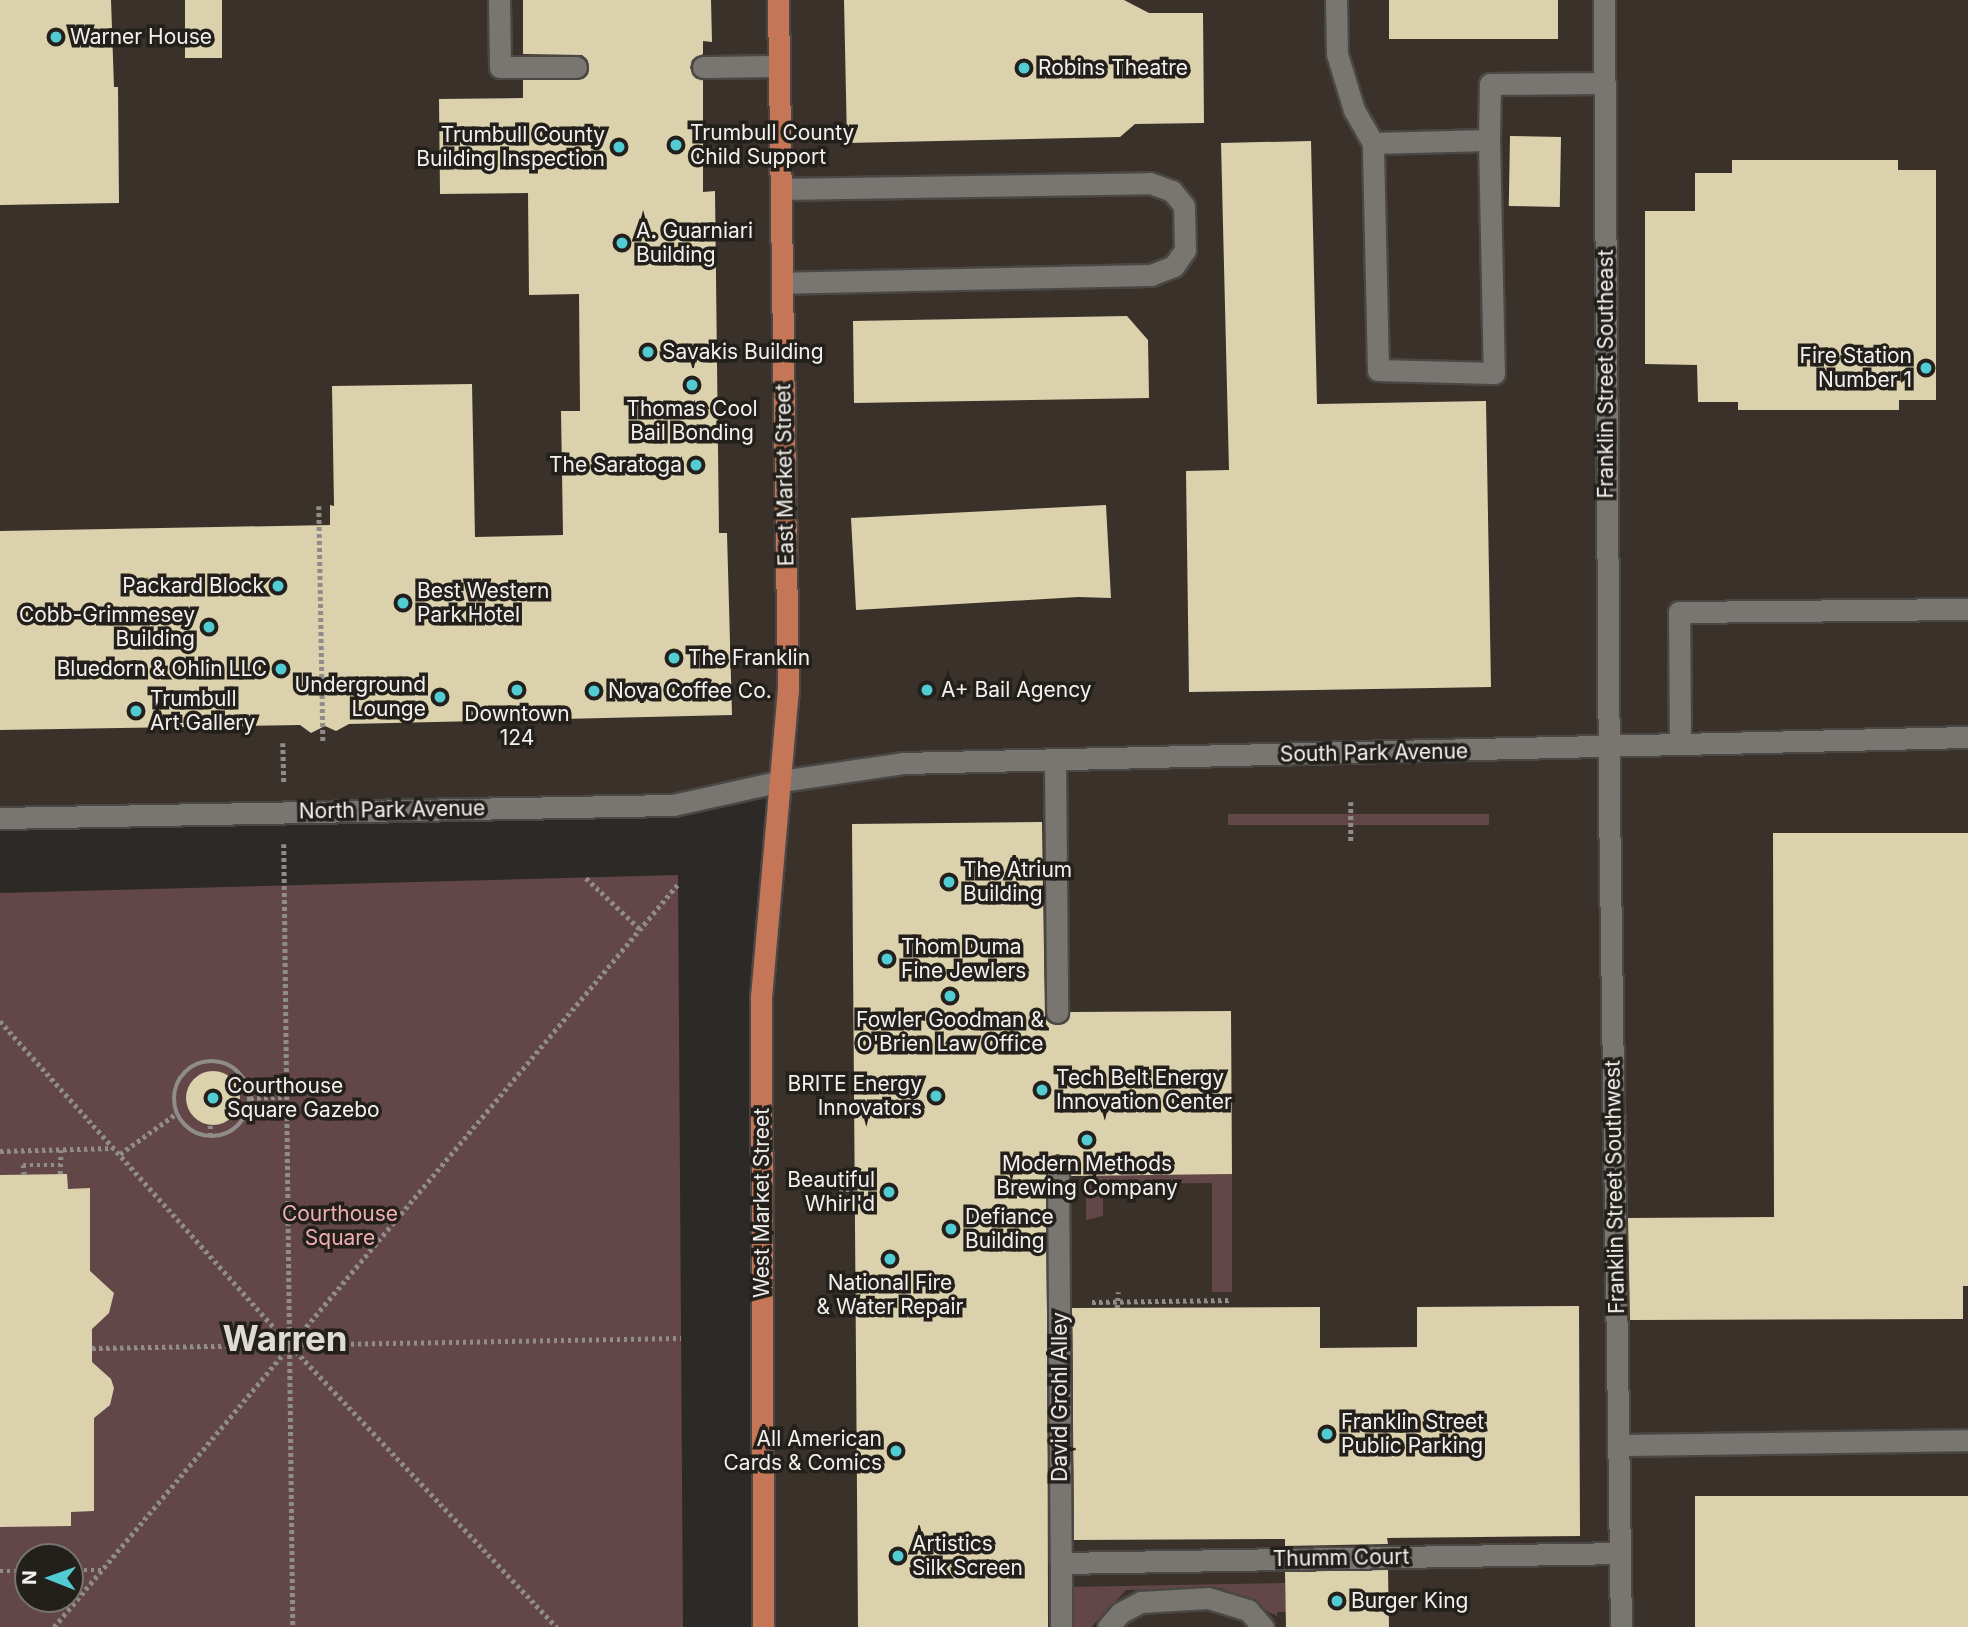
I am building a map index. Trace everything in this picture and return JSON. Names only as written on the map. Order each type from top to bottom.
[{"type":"main road","name":"East Market Street","points":[[778,0],[788,691],[781,781]]},
{"type":"main road","name":"West Market Street","points":[[763,1627],[761,997],[781,781]]},
{"type":"street","points":[[499,0],[500,67],[576,67]]},
{"type":"street","points":[[1336,0],[1337,54],[1354,110],[1373,143],[1378,370],[1494,373],[1490,84],[1605,83]]},
{"type":"street","name":"Franklin Street Southeast","points":[[1604,0],[1609,748]]},
{"type":"street","points":[[703,67],[779,66]]},
{"type":"street","points":[[1373,143],[1489,140]]},
{"type":"street","points":[[780,189],[1150,183],[1172,191],[1184,206],[1185,250],[1174,266],[1151,275],[782,283]]},
{"type":"street","points":[[1680,743],[1679,612],[1968,609]]},
{"type":"street","name":"South Park Avenue","points":[[781,781],[902,763],[1609,748],[1680,743],[1968,737]]},
{"type":"street","name":"Franklin Street Southwest","points":[[1609,748],[1621,1627]]},
{"type":"street","points":[[1055,760],[1057,1012]]},
{"type":"street","name":"North Park Avenue","points":[[0,818],[673,805],[781,781]]},
{"type":"street","name":"David Grohl Alley","points":[[1058,1167],[1061,1627]]},
{"type":"street","points":[[1619,1445],[1968,1440]]},
{"type":"street","name":"Thumm Court","points":[[1061,1563],[1620,1553]]},
{"type":"street","points":[[1108,1627],[1121,1613],[1141,1602],[1208,1598],[1248,1610],[1263,1627]]},
{"type":"path","points":[[319,506],[323,742]]},
{"type":"path","points":[[1351,802],[1351,843]]},
{"type":"path","points":[[586,878],[640,929]]},
{"type":"path","points":[[284,885],[293,1627]]},
{"type":"path","points":[[54,1627],[677,885]]},
{"type":"path","points":[[0,1021],[291,1346],[557,1627]]},
{"type":"path","points":[[212,1060],[223,1062],[243,1076],[250,1098],[242,1123],[232,1132],[209,1136],[194,1132],[177,1113],[176,1088],[189,1069],[212,1060]]},
{"type":"path","points":[[250,1098],[287,1097]]},
{"type":"path","points":[[120,1154],[177,1113]]},
{"type":"path","points":[[209,1136],[210,1125]]},
{"type":"path","points":[[0,1151],[114,1149]]},
{"type":"path","points":[[60,1174],[61,1150]]},
{"type":"path","points":[[24,1175],[23,1165],[60,1165]]},
{"type":"path","points":[[839,1191],[855,1190]]},
{"type":"path","points":[[1118,1292],[1118,1308]]},
{"type":"path","points":[[1059,1302],[1232,1300]]},
{"type":"path","points":[[92,1348],[681,1338]]},
{"type":"path","points":[[84,1570],[102,1570]]},
{"type":"shaded area","points":[[0,0],[1968,0],[1968,1627],[763,1627],[761,997],[781,781],[687,802],[0,818]]},
{"type":"green space","points":[[1228,814],[1489,814],[1489,825],[1228,825]]},
{"type":"green space","name":"Courthouse Square","points":[[678,875],[683,1627],[0,1627],[0,893]]},
{"type":"green space","points":[[1232,1174],[1232,1292],[1212,1292],[1212,1183],[1103,1184],[1103,1216],[1086,1220],[1086,1175]]},
{"type":"green space","points":[[1285,1583],[1286,1612],[1277,1612],[1277,1616],[1222,1588],[1126,1590],[1091,1627],[1069,1627],[1069,1587]]},
{"type":"building","points":[[0,0],[111,0],[114,87],[118,87],[119,203],[0,205]]},
{"type":"building","points":[[185,0],[222,0],[222,58],[185,58]]},
{"type":"building","points":[[523,0],[711,0],[712,42],[703,41],[703,54],[692,60],[690,68],[696,78],[703,80],[703,192],[715,191],[719,533],[727,533],[732,715],[349,724],[336,731],[325,726],[311,733],[300,725],[0,730],[0,531],[330,525],[330,505],[334,506],[332,386],[472,384],[475,537],[563,535],[561,411],[580,411],[579,294],[529,295],[528,193],[440,194],[439,99],[523,98],[523,80],[576,80],[588,73],[588,61],[582,55],[523,54]]},
{"type":"building","name":"Robins Theatre","points":[[844,0],[1124,0],[1149,13],[1203,13],[1204,123],[1135,124],[1120,137],[847,143]]},
{"type":"building","points":[[1389,0],[1558,0],[1558,39],[1389,39]]},
{"type":"building","points":[[1510,136],[1561,137],[1560,207],[1509,206]]},
{"type":"building","points":[[1311,141],[1317,404],[1486,401],[1491,687],[1189,692],[1186,471],[1229,470],[1221,143]]},
{"type":"building","points":[[1732,160],[1898,160],[1898,170],[1936,170],[1936,400],[1899,400],[1899,410],[1738,410],[1738,402],[1698,402],[1697,365],[1645,364],[1645,211],[1695,211],[1695,173],[1732,173]]},
{"type":"building","points":[[1127,316],[1148,340],[1149,398],[854,403],[853,321]]},
{"type":"building","points":[[1106,505],[1111,598],[1078,597],[856,610],[851,518]]},
{"type":"building","points":[[1042,822],[1045,1018],[1058,1025],[1068,1019],[1070,1012],[1231,1011],[1232,1174],[1071,1176],[1070,1161],[1065,1156],[1057,1154],[1047,1160],[1048,1627],[858,1627],[852,824]]},
{"type":"building","points":[[1773,833],[1968,833],[1968,1286],[1963,1286],[1963,1319],[1630,1320],[1628,1218],[1774,1217]]},
{"type":"building","name":"Courthouse Square Gazebo","points":[[213,1071],[232,1079],[240,1098],[232,1117],[213,1125],[194,1117],[186,1098],[194,1079]]},
{"type":"building","points":[[67,1174],[68,1189],[90,1188],[90,1271],[114,1293],[109,1313],[92,1329],[92,1362],[111,1379],[114,1388],[110,1405],[94,1418],[94,1511],[71,1512],[71,1526],[0,1527],[0,1175]]},
{"type":"building","name":"Franklin Street Public Parking","points":[[1579,1306],[1580,1536],[1387,1538],[1388,1544],[1285,1546],[1285,1539],[1074,1540],[1072,1308],[1320,1307],[1320,1348],[1417,1347],[1417,1307]]},
{"type":"building","points":[[1695,1496],[1968,1496],[1968,1627],[1695,1627]]},
{"type":"building","name":"Burger King","points":[[1388,1570],[1389,1627],[1286,1627],[1285,1572]]},
{"type":"place","name":"Warner House","points":[[56,37]]},
{"type":"place","name":"Robins Theatre","points":[[1024,68]]},
{"type":"place","name":"Trumbull County Child Support","points":[[676,145]]},
{"type":"place","name":"Trumbull County Building Inspection","points":[[619,147]]},
{"type":"place","name":"A. Guarniari Building","points":[[622,243]]},
{"type":"place","name":"Savakis Building","points":[[648,352]]},
{"type":"place","name":"Fire Station Number 1","points":[[1926,368]]},
{"type":"place","name":"Thomas Cool Bail Bonding","points":[[692,385]]},
{"type":"place","name":"The Saratoga","points":[[696,465]]},
{"type":"place","name":"Packard Block","points":[[278,586]]},
{"type":"place","name":"Best Western Park Hotel","points":[[403,603]]},
{"type":"place","name":"Cobb-Grimmesey Building","points":[[209,627]]},
{"type":"place","name":"The Franklin","points":[[674,658]]},
{"type":"place","name":"Bluedorn & Ohlin LLC","points":[[281,669]]},
{"type":"place","name":"Downtown 124","points":[[517,690]]},
{"type":"place","name":"A+ Bail Agency","points":[[927,690]]},
{"type":"place","name":"Nova Coffee Co.","points":[[594,691]]},
{"type":"place","name":"Underground Lounge","points":[[440,697]]},
{"type":"place","name":"Trumbull Art Gallery","points":[[136,711]]},
{"type":"place","name":"The Atrium Building","points":[[949,882]]},
{"type":"place","name":"Thom Duma Fine Jewlers","points":[[887,959]]},
{"type":"place","name":"Fowler Goodman & O'Brien Law Office","points":[[950,996]]},
{"type":"place","name":"Tech Belt Energy Innovation Center","points":[[1042,1090]]},
{"type":"place","name":"BRITE Energy Innovators","points":[[936,1096]]},
{"type":"place","name":"Courthouse Square Gazebo","points":[[213,1098]]},
{"type":"place","name":"Modern Methods Brewing Company","points":[[1087,1140]]},
{"type":"place","name":"Beautiful Whirl'd","points":[[889,1192]]},
{"type":"place","name":"Defiance Building","points":[[951,1229]]},
{"type":"place","name":"National Fire & Water Repair","points":[[890,1259]]},
{"type":"place","name":"Franklin Street Public Parking","points":[[1327,1434]]},
{"type":"place","name":"All American Cards & Comics","points":[[896,1451]]},
{"type":"place","name":"Artistics Silk Screen","points":[[898,1556]]},
{"type":"place","name":"Burger King","points":[[1337,1601]]},
{"type":"district","name":"Warren","points":[[285,1338]]}]
